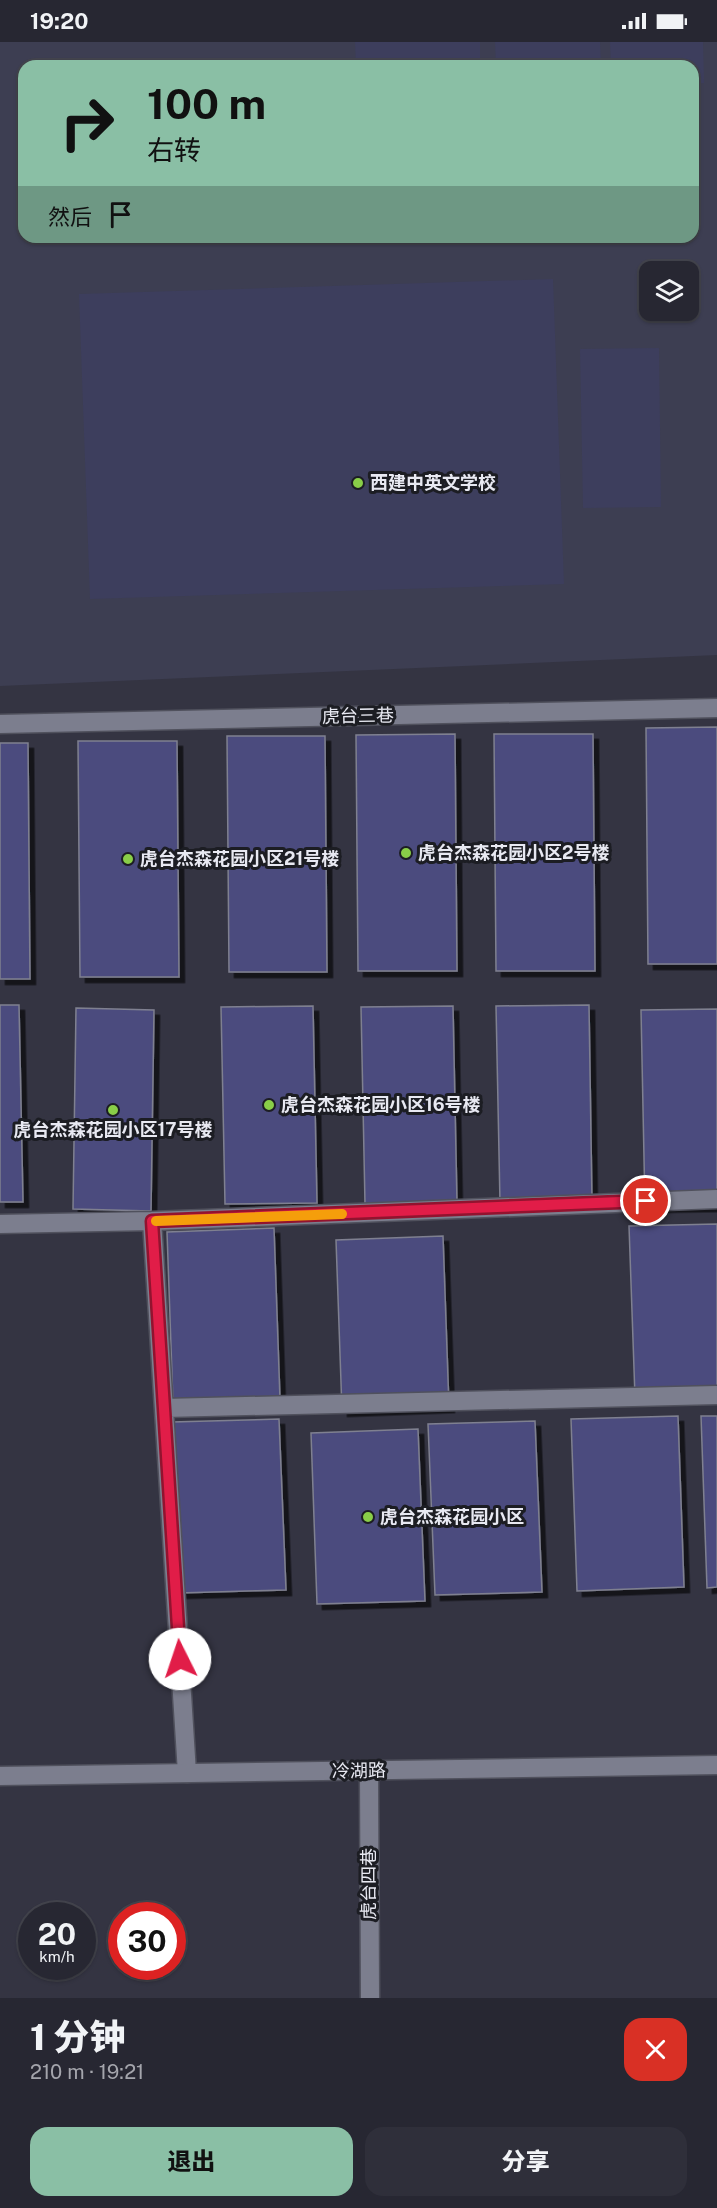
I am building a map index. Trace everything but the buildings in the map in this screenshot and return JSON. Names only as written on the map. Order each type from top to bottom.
[{"type":"street","name":"虎台三巷","points":[[0,724],[717,708]]},
{"type":"street","points":[[0,1224],[152,1221],[717,1198]]},
{"type":"street","points":[[152,1221],[187,1773]]},
{"type":"street","points":[[164,1408],[717,1395]]},
{"type":"street","name":"冷湖路","points":[[0,1776],[717,1766]]},
{"type":"street","name":"虎台四巷","points":[[369,1771],[369,1998]]},
{"type":"shaded area","name":"西建中英文学校","points":[[0,42],[717,42],[717,655],[0,686]]},
{"type":"shaded area","points":[[355,42],[480,42],[480,60],[356,60]]},
{"type":"shaded area","points":[[495,42],[600,42],[601,60],[496,60]]},
{"type":"shaded area","points":[[610,42],[703,42],[704,83],[699,83],[699,60],[611,60]]},
{"type":"shaded area","points":[[553,279],[564,584],[90,599],[79,294]]},
{"type":"shaded area","points":[[659,348],[661,507],[583,508],[580,349]]},
{"type":"slow traffic","points":[[156,1221],[342,1214]]},
{"type":"place","name":"西建中英文学校","points":[[358,483]]},
{"type":"place","name":"虎台杰森花园小区2号楼","points":[[406,853]]},
{"type":"place","name":"虎台杰森花园小区21号楼","points":[[128,859]]},
{"type":"place","name":"虎台杰森花园小区16号楼","points":[[269,1105]]},
{"type":"place","name":"虎台杰森花园小区17号楼","points":[[113,1110]]},
{"type":"place","name":"虎台杰森花园小区","points":[[368,1517]]},
{"type":"route","points":[[180,1659],[152,1221],[646,1201]]}]
